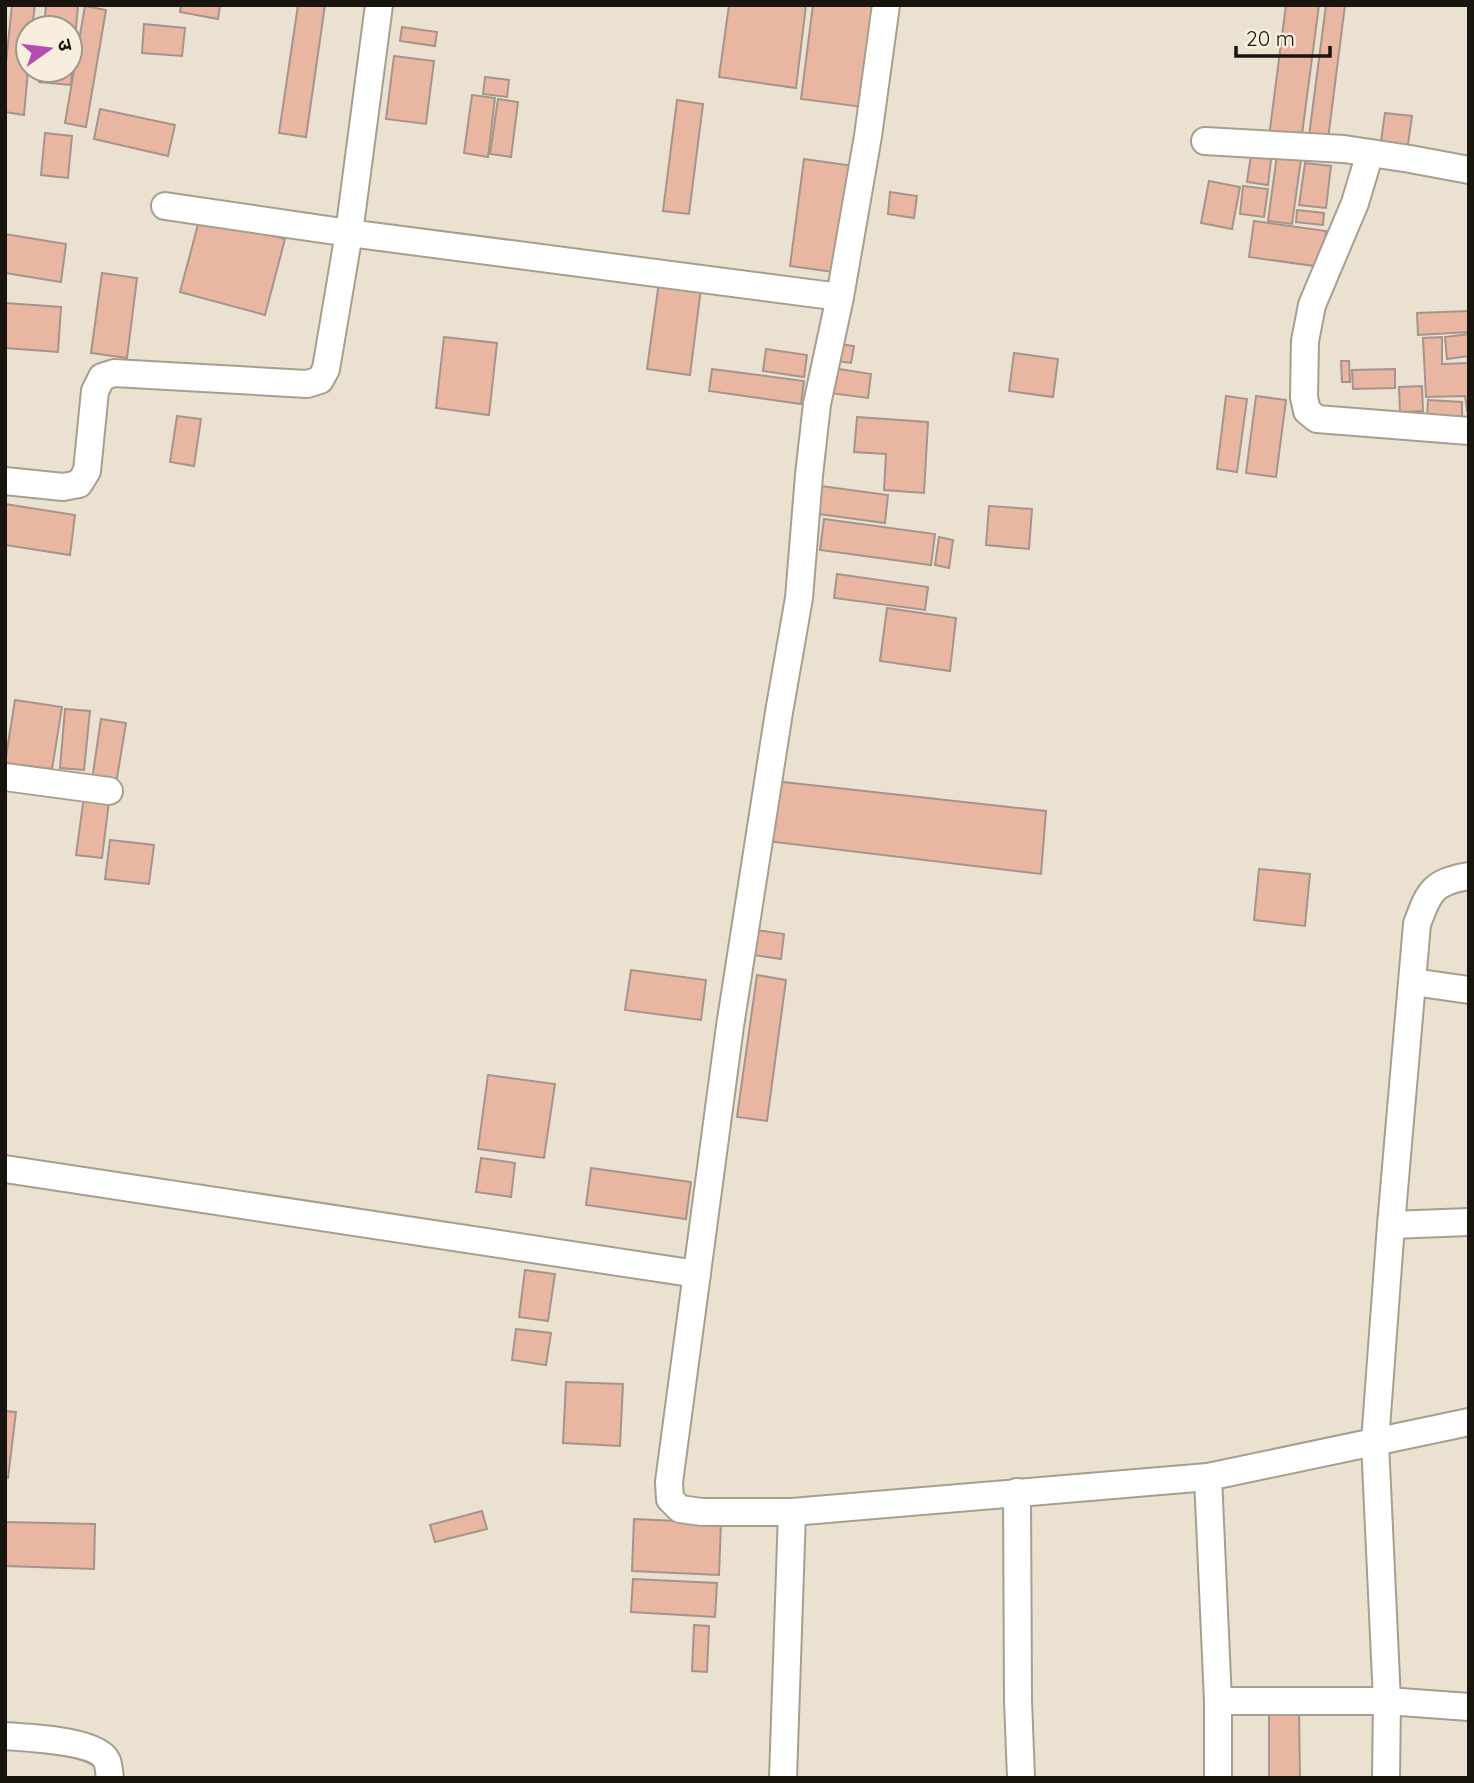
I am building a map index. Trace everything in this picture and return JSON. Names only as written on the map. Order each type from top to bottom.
[{"type":"street","points":[[5,481],[63,487],[79,484],[87,471],[95,391],[102,377],[114,373],[307,384],[320,380],[326,369],[349,233],[379,5]]},
{"type":"street","points":[[886,5],[868,136],[840,297],[817,404],[799,598],[730,1026],[670,1482],[670,1499],[680,1508],[702,1512],[792,1512],[1208,1477],[1469,1422]]},
{"type":"street","points":[[1205,141],[1344,149],[1469,170]]},
{"type":"street","points":[[1370,153],[1355,203],[1312,305],[1305,341],[1304,397],[1307,411],[1317,419],[1469,431]]},
{"type":"street","points":[[165,206],[349,233],[840,297]]},
{"type":"street","points":[[5,777],[109,791]]},
{"type":"street","points":[[1386,1778],[1387,1701],[1375,1442],[1417,924],[1426,900],[1436,886],[1469,876]]},
{"type":"street","points":[[1413,982],[1469,990]]},
{"type":"street","points":[[5,1169],[697,1274]]},
{"type":"street","points":[[1391,1225],[1469,1222]]},
{"type":"street","points":[[1208,1477],[1218,1701],[1218,1778]]},
{"type":"street","points":[[1017,1492],[1021,1778]]},
{"type":"street","points":[[783,1778],[792,1512]]},
{"type":"street","points":[[1218,1701],[1387,1701],[1469,1707]]},
{"type":"street","points":[[5,1736],[77,1744],[96,1749],[107,1760],[110,1778]]},
{"type":"building","points":[[12,5],[35,5],[34,14],[14,14],[14,84],[27,84],[24,115],[5,112],[5,72]]},
{"type":"building","points":[[46,5],[78,5],[77,14],[45,14]]},
{"type":"building","points":[[181,5],[220,5],[218,19],[180,12]]},
{"type":"building","points":[[298,5],[325,5],[306,137],[279,133]]},
{"type":"building","points":[[729,5],[806,5],[796,88],[719,77]]},
{"type":"building","points":[[813,5],[876,5],[863,107],[801,99]]},
{"type":"building","points":[[1286,5],[1319,5],[1301,142],[1269,137]]},
{"type":"building","points":[[1326,5],[1345,5],[1328,139],[1309,136]]},
{"type":"building","points":[[85,6],[106,10],[86,127],[65,123],[72,84],[84,84]]},
{"type":"building","points":[[144,24],[185,28],[182,56],[142,53]]},
{"type":"building","points":[[402,27],[437,32],[435,46],[400,41]]},
{"type":"building","points":[[394,56],[434,61],[426,124],[386,119]]},
{"type":"building","points":[[485,77],[509,80],[507,97],[483,94]]},
{"type":"building","points":[[472,95],[495,98],[488,157],[464,153]]},
{"type":"building","points":[[498,99],[518,102],[511,157],[490,154]]},
{"type":"building","points":[[677,100],[703,104],[689,214],[663,211]]},
{"type":"building","points":[[100,109],[175,125],[168,156],[94,139]]},
{"type":"building","points":[[1385,113],[1412,116],[1407,152],[1380,148]]},
{"type":"building","points":[[45,133],[72,136],[68,178],[41,175]]},
{"type":"building","points":[[1252,148],[1272,151],[1268,185],[1247,182]]},
{"type":"building","points":[[1278,148],[1302,152],[1292,224],[1268,221]]},
{"type":"building","points":[[804,159],[854,166],[841,273],[790,266]]},
{"type":"building","points":[[1305,163],[1331,166],[1326,208],[1299,205]]},
{"type":"building","points":[[1209,181],[1240,187],[1232,229],[1201,223]]},
{"type":"building","points":[[1243,186],[1268,189],[1264,217],[1240,214]]},
{"type":"building","points":[[890,192],[917,196],[914,218],[888,214]]},
{"type":"building","points":[[1297,210],[1324,213],[1323,225],[1296,222]]},
{"type":"building","points":[[200,217],[285,239],[265,315],[180,292]]},
{"type":"building","points":[[1254,221],[1326,231],[1322,267],[1249,257]]},
{"type":"building","points":[[5,234],[66,244],[61,282],[5,273]]},
{"type":"building","points":[[102,273],[137,278],[127,358],[91,353]]},
{"type":"building","points":[[659,282],[701,288],[690,375],[647,369]]},
{"type":"building","points":[[5,303],[61,307],[58,352],[5,348]]},
{"type":"building","points":[[1469,311],[1469,332],[1418,335],[1417,313]]},
{"type":"building","points":[[1469,334],[1469,356],[1447,359],[1445,337]]},
{"type":"building","points":[[444,337],[497,343],[489,415],[436,408]]},
{"type":"building","points":[[1442,337],[1442,364],[1469,363],[1469,422],[1465,396],[1426,397],[1423,338]]},
{"type":"building","points":[[831,343],[854,346],[851,363],[828,360]]},
{"type":"building","points":[[766,349],[807,355],[804,377],[763,371]]},
{"type":"building","points":[[1014,353],[1058,359],[1053,397],[1009,391]]},
{"type":"building","points":[[1341,361],[1349,361],[1350,382],[1342,382]]},
{"type":"building","points":[[833,368],[871,374],[868,398],[829,393]]},
{"type":"building","points":[[712,369],[804,381],[801,404],[709,391]]},
{"type":"building","points":[[1395,369],[1395,388],[1353,389],[1352,370]]},
{"type":"building","points":[[1422,386],[1423,411],[1400,412],[1399,387]]},
{"type":"building","points":[[1226,396],[1247,399],[1237,472],[1217,469]]},
{"type":"building","points":[[1256,396],[1286,400],[1276,477],[1246,473]]},
{"type":"building","points":[[1428,400],[1462,402],[1462,420],[1427,418]]},
{"type":"building","points":[[177,416],[201,419],[194,466],[170,462]]},
{"type":"building","points":[[857,417],[928,422],[924,493],[884,490],[886,454],[854,452]]},
{"type":"building","points":[[821,486],[888,495],[885,523],[818,514]]},
{"type":"building","points":[[5,504],[75,515],[70,555],[5,545]]},
{"type":"building","points":[[989,506],[1032,509],[1029,549],[986,545]]},
{"type":"building","points":[[824,519],[935,534],[931,565],[820,550]]},
{"type":"building","points":[[939,537],[953,540],[949,568],[935,565]]},
{"type":"building","points":[[837,574],[928,587],[925,610],[834,598]]},
{"type":"building","points":[[887,608],[956,618],[950,671],[880,661]]},
{"type":"building","points":[[15,700],[62,707],[52,769],[5,763]]},
{"type":"building","points":[[65,709],[90,711],[84,770],[60,768]]},
{"type":"building","points":[[101,719],[126,723],[116,784],[92,780]]},
{"type":"building","points":[[774,781],[1046,811],[1041,874],[766,841]]},
{"type":"building","points":[[85,789],[110,793],[102,858],[76,855]]},
{"type":"building","points":[[110,840],[154,845],[149,884],[105,879]]},
{"type":"building","points":[[1259,869],[1310,874],[1305,926],[1254,920]]},
{"type":"building","points":[[749,929],[784,934],[781,959],[746,954]]},
{"type":"building","points":[[631,970],[706,980],[701,1020],[625,1010]]},
{"type":"building","points":[[757,975],[786,980],[767,1121],[737,1117]]},
{"type":"building","points":[[488,1075],[555,1084],[544,1158],[478,1149]]},
{"type":"building","points":[[481,1158],[515,1163],[511,1197],[476,1192]]},
{"type":"building","points":[[591,1168],[691,1182],[686,1219],[586,1205]]},
{"type":"building","points":[[525,1270],[555,1274],[548,1321],[519,1317]]},
{"type":"building","points":[[516,1329],[551,1333],[546,1365],[512,1360]]},
{"type":"building","points":[[566,1382],[623,1384],[620,1446],[563,1443]]},
{"type":"building","points":[[5,1411],[16,1412],[8,1478],[5,1477]]},
{"type":"building","points":[[482,1511],[487,1529],[435,1542],[430,1525]]},
{"type":"building","points":[[634,1519],[721,1523],[719,1575],[632,1571]]},
{"type":"building","points":[[5,1522],[95,1524],[94,1569],[5,1566]]},
{"type":"building","points":[[633,1579],[717,1583],[715,1617],[631,1612]]},
{"type":"building","points":[[694,1625],[709,1626],[707,1672],[692,1671]]},
{"type":"building","points":[[1269,1710],[1299,1710],[1300,1778],[1269,1778]]}]
